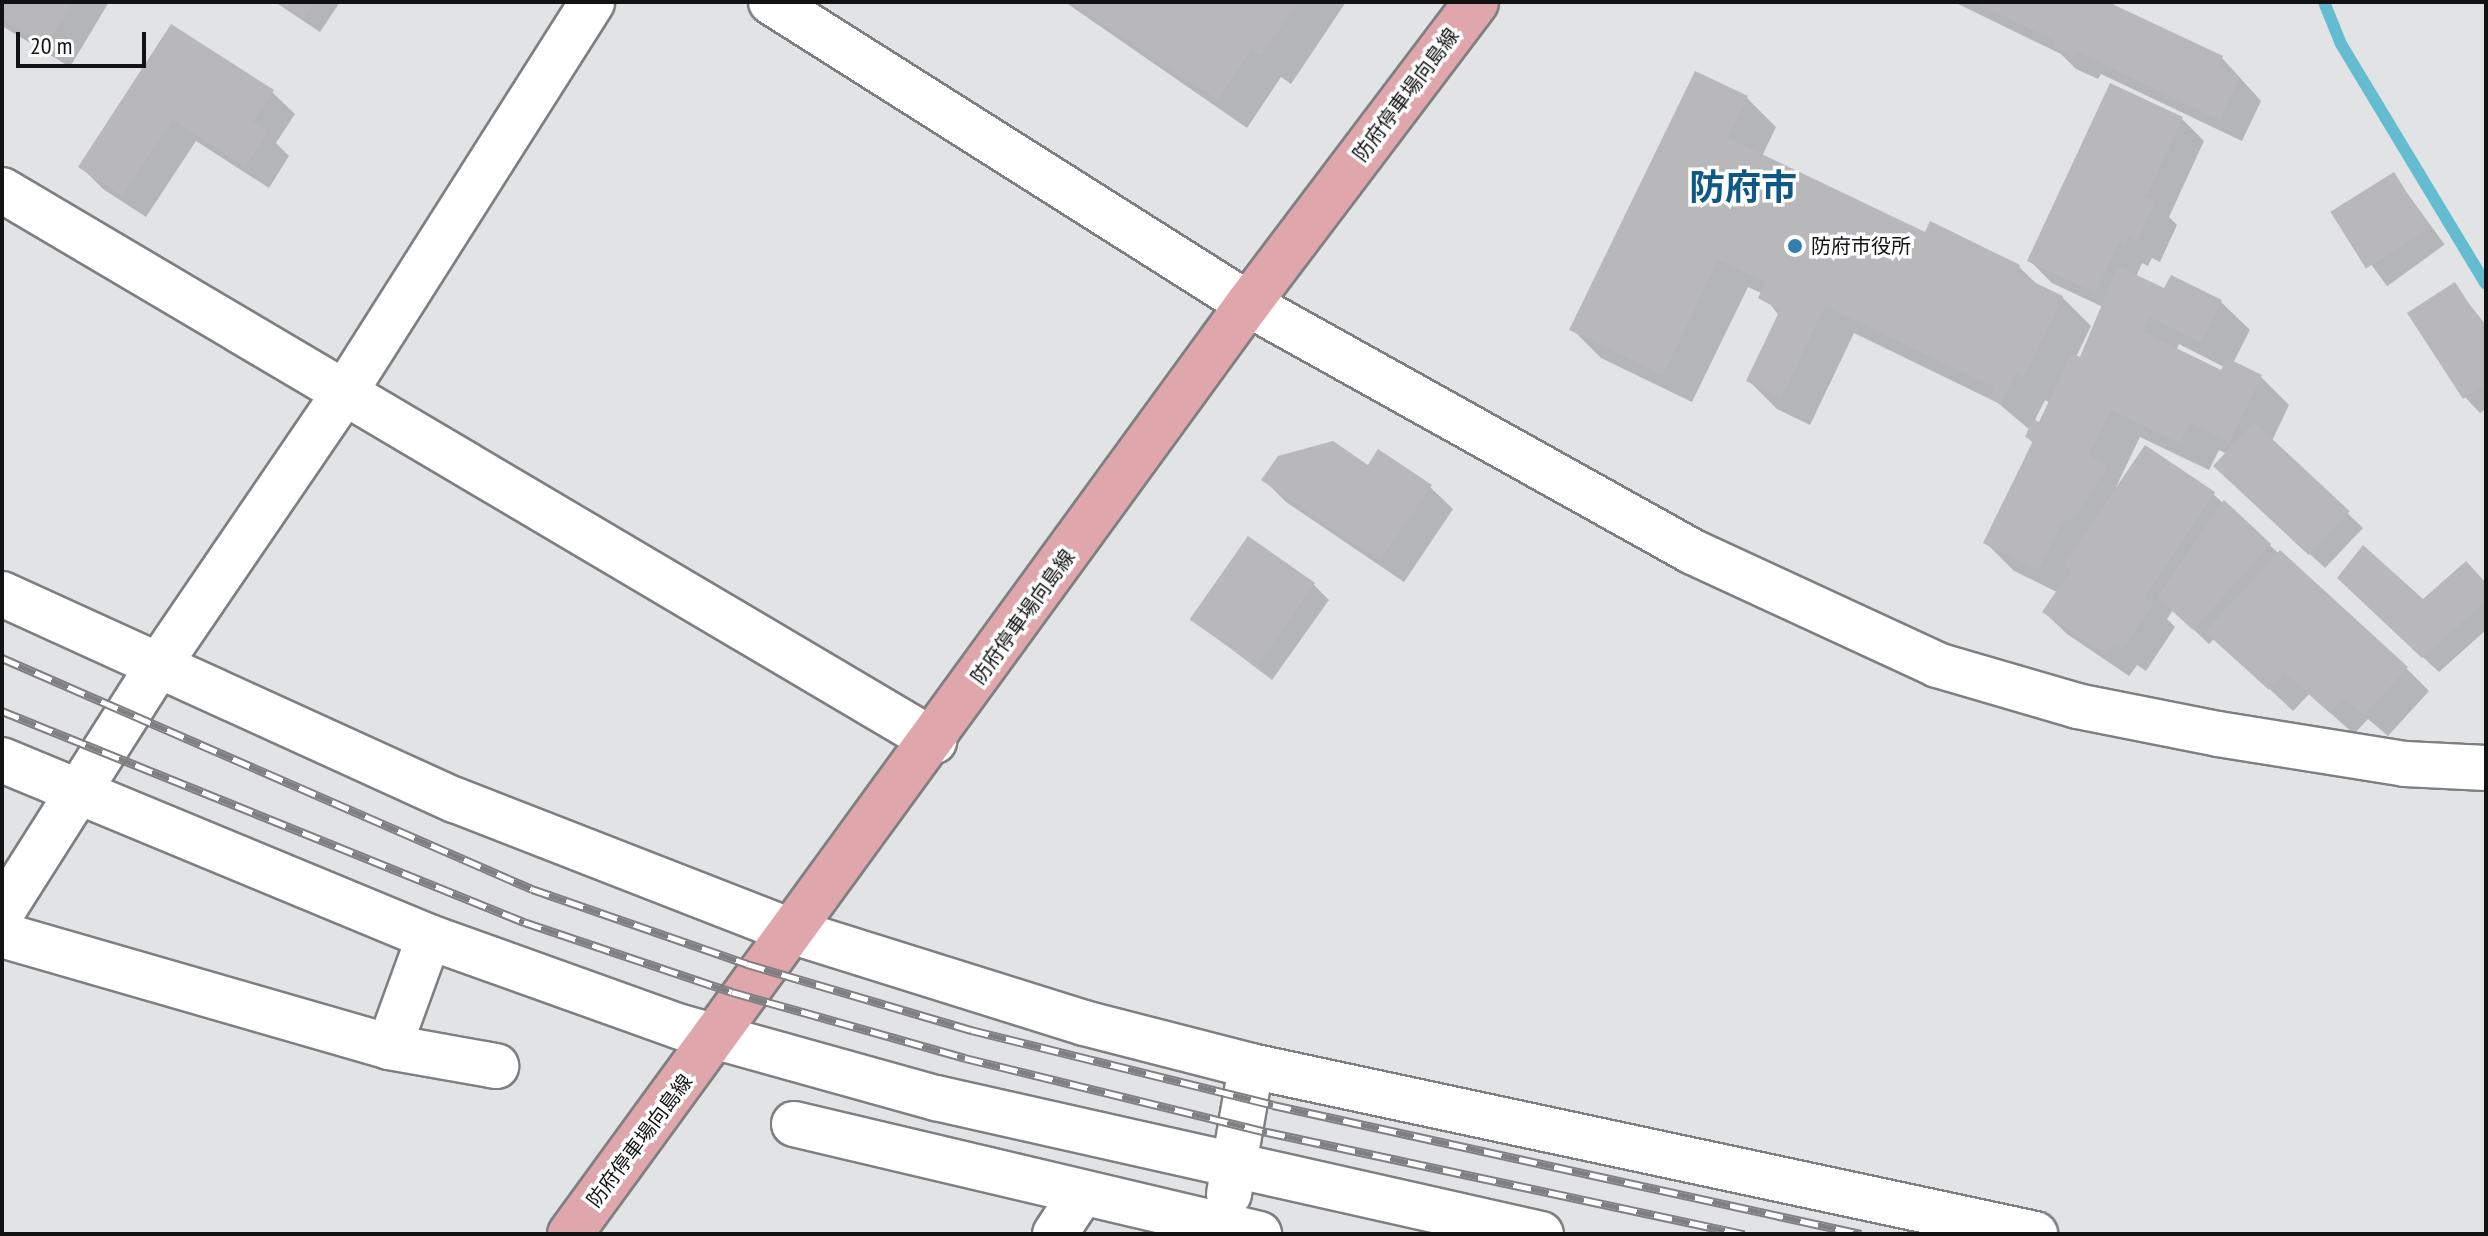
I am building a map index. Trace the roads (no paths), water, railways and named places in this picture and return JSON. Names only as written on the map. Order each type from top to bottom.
[{"type":"main road","name":"防府停車場向島線","points":[[570,1234],[719,1036],[1248,304],[1476,2]]},
{"type":"street","points":[[2,912],[158,666],[343,395],[592,2]]},
{"type":"street","points":[[771,2],[1248,304],[1693,552],[1937,665],[2077,706],[2218,734],[2405,764],[2486,768]]},
{"type":"street","points":[[2,190],[343,395],[934,741]]},
{"type":"street","points":[[2,594],[455,800],[794,932],[1084,1023],[1251,1066],[2035,1234]]},
{"type":"street","points":[[2,760],[429,937],[681,1027],[936,1098],[1541,1234]]},
{"type":"street","points":[[2,935],[389,1047],[496,1066]]},
{"type":"street","points":[[389,1047],[429,937]]},
{"type":"street","points":[[794,1124],[1080,1196],[1241,1230],[1234,1165],[1251,1066]]},
{"type":"street","points":[[923,1158],[936,1098]]},
{"type":"street","points":[[1055,1234],[1080,1196]]},
{"type":"waterway","points":[[2324,2],[2341,44],[2486,284]]},
{"type":"railway","points":[[2,658],[532,889],[747,964],[971,1030],[1273,1105],[1861,1234]]},
{"type":"railway","points":[[2,711],[524,922],[732,992],[965,1058],[1267,1132],[1744,1234]]},
{"type":"place","name":"防府市役所","points":[[1795,246]]},
{"type":"district","name":"防府市","points":[[1743,187]]}]
